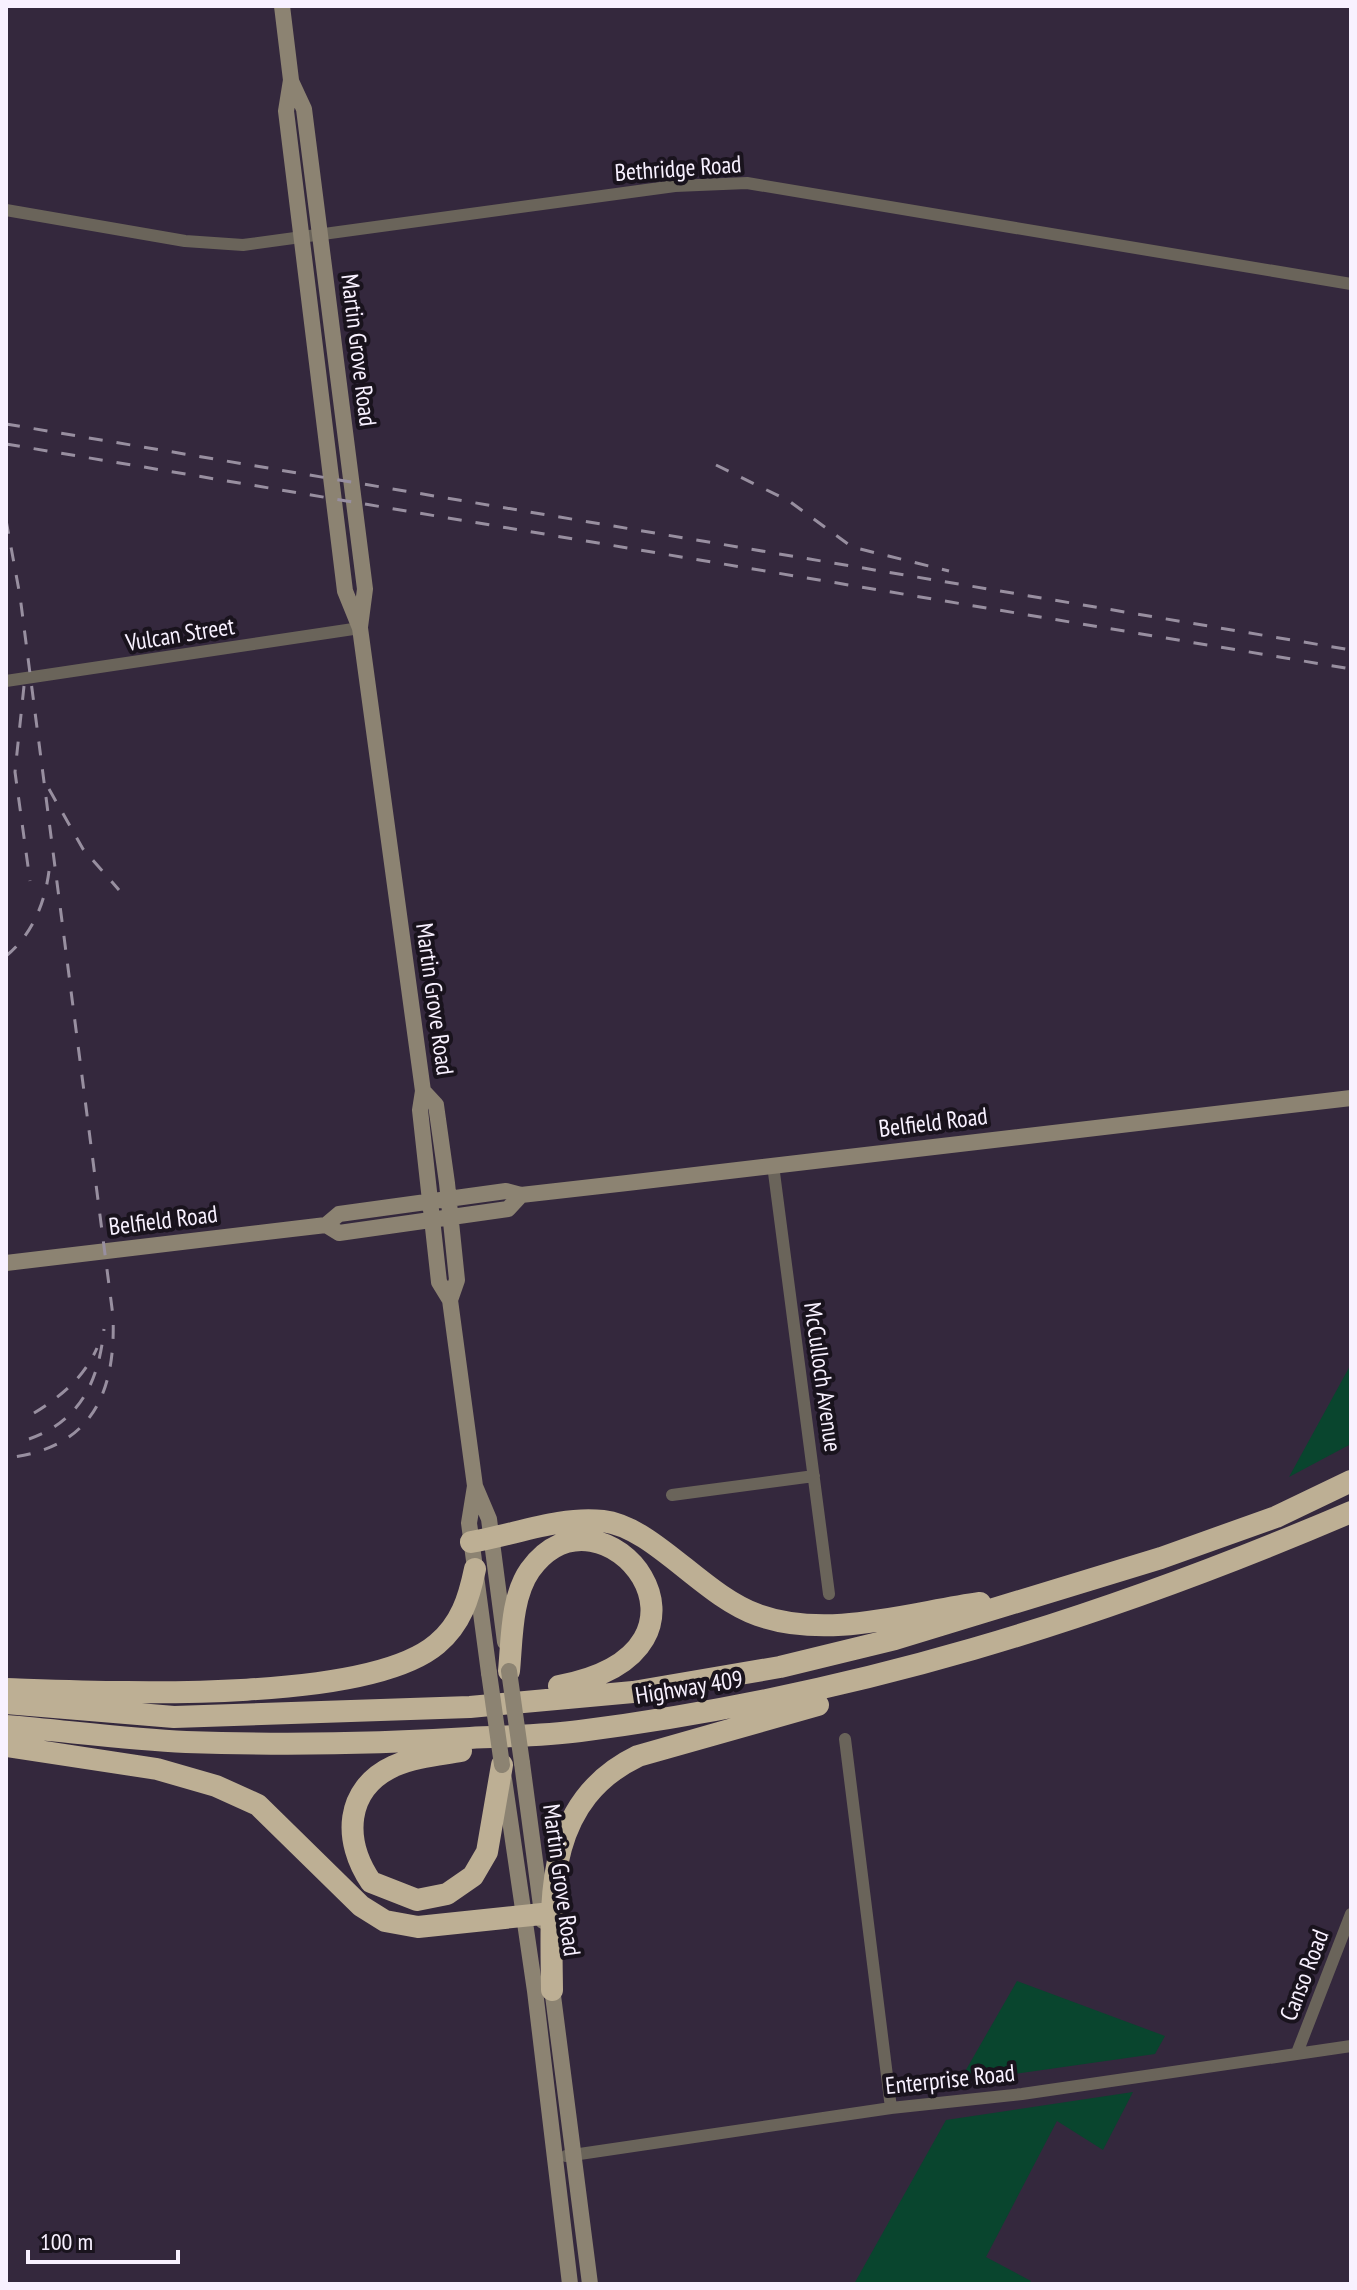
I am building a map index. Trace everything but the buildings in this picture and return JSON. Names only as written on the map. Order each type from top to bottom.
[{"type":"highway","name":"Highway 409","points":[[6,1703],[174,1717],[470,1707],[633,1692],[780,1667],[895,1639],[1057,1591],[1276,1517],[1351,1481]]},
{"type":"highway","name":"Highway 409","points":[[6,1726],[184,1742],[384,1743],[577,1732],[823,1691],[1052,1627],[1233,1562],[1351,1512]]},
{"type":"highway","points":[[481,1540],[571,1521],[620,1524],[637,1533],[718,1597],[758,1615],[791,1623],[867,1622],[1057,1591]]},
{"type":"highway","points":[[470,1707],[584,1682],[610,1672],[634,1655],[647,1632],[653,1606],[651,1590],[639,1570],[603,1543],[579,1541],[544,1556],[524,1583],[499,1672]]},
{"type":"highway","points":[[6,1689],[172,1694],[309,1683],[399,1667],[430,1650],[455,1625],[469,1598],[475,1569]]},
{"type":"highway","points":[[552,1990],[551,1910],[562,1844],[577,1807],[613,1768],[682,1742],[908,1679],[1052,1627]]},
{"type":"highway","points":[[512,1764],[487,1852],[473,1876],[447,1894],[417,1900],[371,1882],[352,1844],[352,1819],[360,1797],[373,1780],[392,1767],[418,1758],[577,1732]]},
{"type":"highway","points":[[6,1746],[157,1769],[216,1786],[258,1805],[361,1906],[385,1921],[418,1927],[533,1915]]},
{"type":"main road","name":"Martin Grove Road","points":[[282,6],[291,80],[286,111],[345,591],[360,628],[423,1091],[420,1110],[439,1282],[450,1300],[475,1486],[489,1519],[475,1569],[499,1672]]},
{"type":"main road","name":"Martin Grove Road","points":[[291,80],[304,109],[365,589],[360,628]]},
{"type":"main road","name":"Martin Grove Road","points":[[423,1091],[436,1105],[449,1199],[457,1280],[450,1300]]},
{"type":"main road","name":"Belfield Road","points":[[6,1263],[326,1225],[339,1214],[506,1191],[521,1195],[1351,1098]]},
{"type":"main road","name":"Belfield Road","points":[[326,1225],[339,1233],[432,1221],[508,1209],[521,1195]]},
{"type":"main road","name":"Martin Grove Road","points":[[481,1540],[533,1915],[570,2284]]},
{"type":"main road","name":"Martin Grove Road","points":[[533,1915],[552,1990],[590,2284]]},
{"type":"street","name":"Bethridge Road","points":[[6,210],[185,241],[243,245],[675,186],[747,183],[1351,284]]},
{"type":"street","name":"Vulcan Street","points":[[6,681],[360,628]]},
{"type":"street","name":"McCulloch Avenue","points":[[773,1165],[829,1594]]},
{"type":"street","points":[[672,1495],[814,1476]]},
{"type":"street","points":[[845,1739],[891,2108]]},
{"type":"street","name":"Canso Road","points":[[1297,2053],[1351,1914]]},
{"type":"street","name":"Enterprise Road","points":[[555,2158],[891,2108],[1022,2094],[1351,2046]]},
{"type":"green space","points":[[1351,1364],[1351,1444],[1289,1477]]},
{"type":"green space","points":[[1017,1981],[1165,2036],[1155,2054],[959,2082]]},
{"type":"green space","points":[[1133,2092],[1103,2150],[1057,2121],[986,2257],[1031,2281],[1029,2284],[854,2284],[946,2120]]},
{"type":"railway","points":[[6,424],[1351,650]]},
{"type":"railway","points":[[6,444],[1351,669]]},
{"type":"railway","points":[[716,465],[789,501],[852,547],[949,571]]},
{"type":"railway","points":[[6,520],[20,596],[113,1316],[110,1369],[93,1412],[78,1429],[59,1443],[6,1458]]},
{"type":"railway","points":[[24,686],[15,772],[30,881]]},
{"type":"railway","points":[[49,789],[83,849],[119,890]]},
{"type":"railway","points":[[6,956],[36,918],[49,871]]},
{"type":"railway","points":[[29,1439],[62,1421],[84,1396],[97,1365],[104,1329]]},
{"type":"railway","points":[[34,1413],[70,1386],[97,1348]]}]
